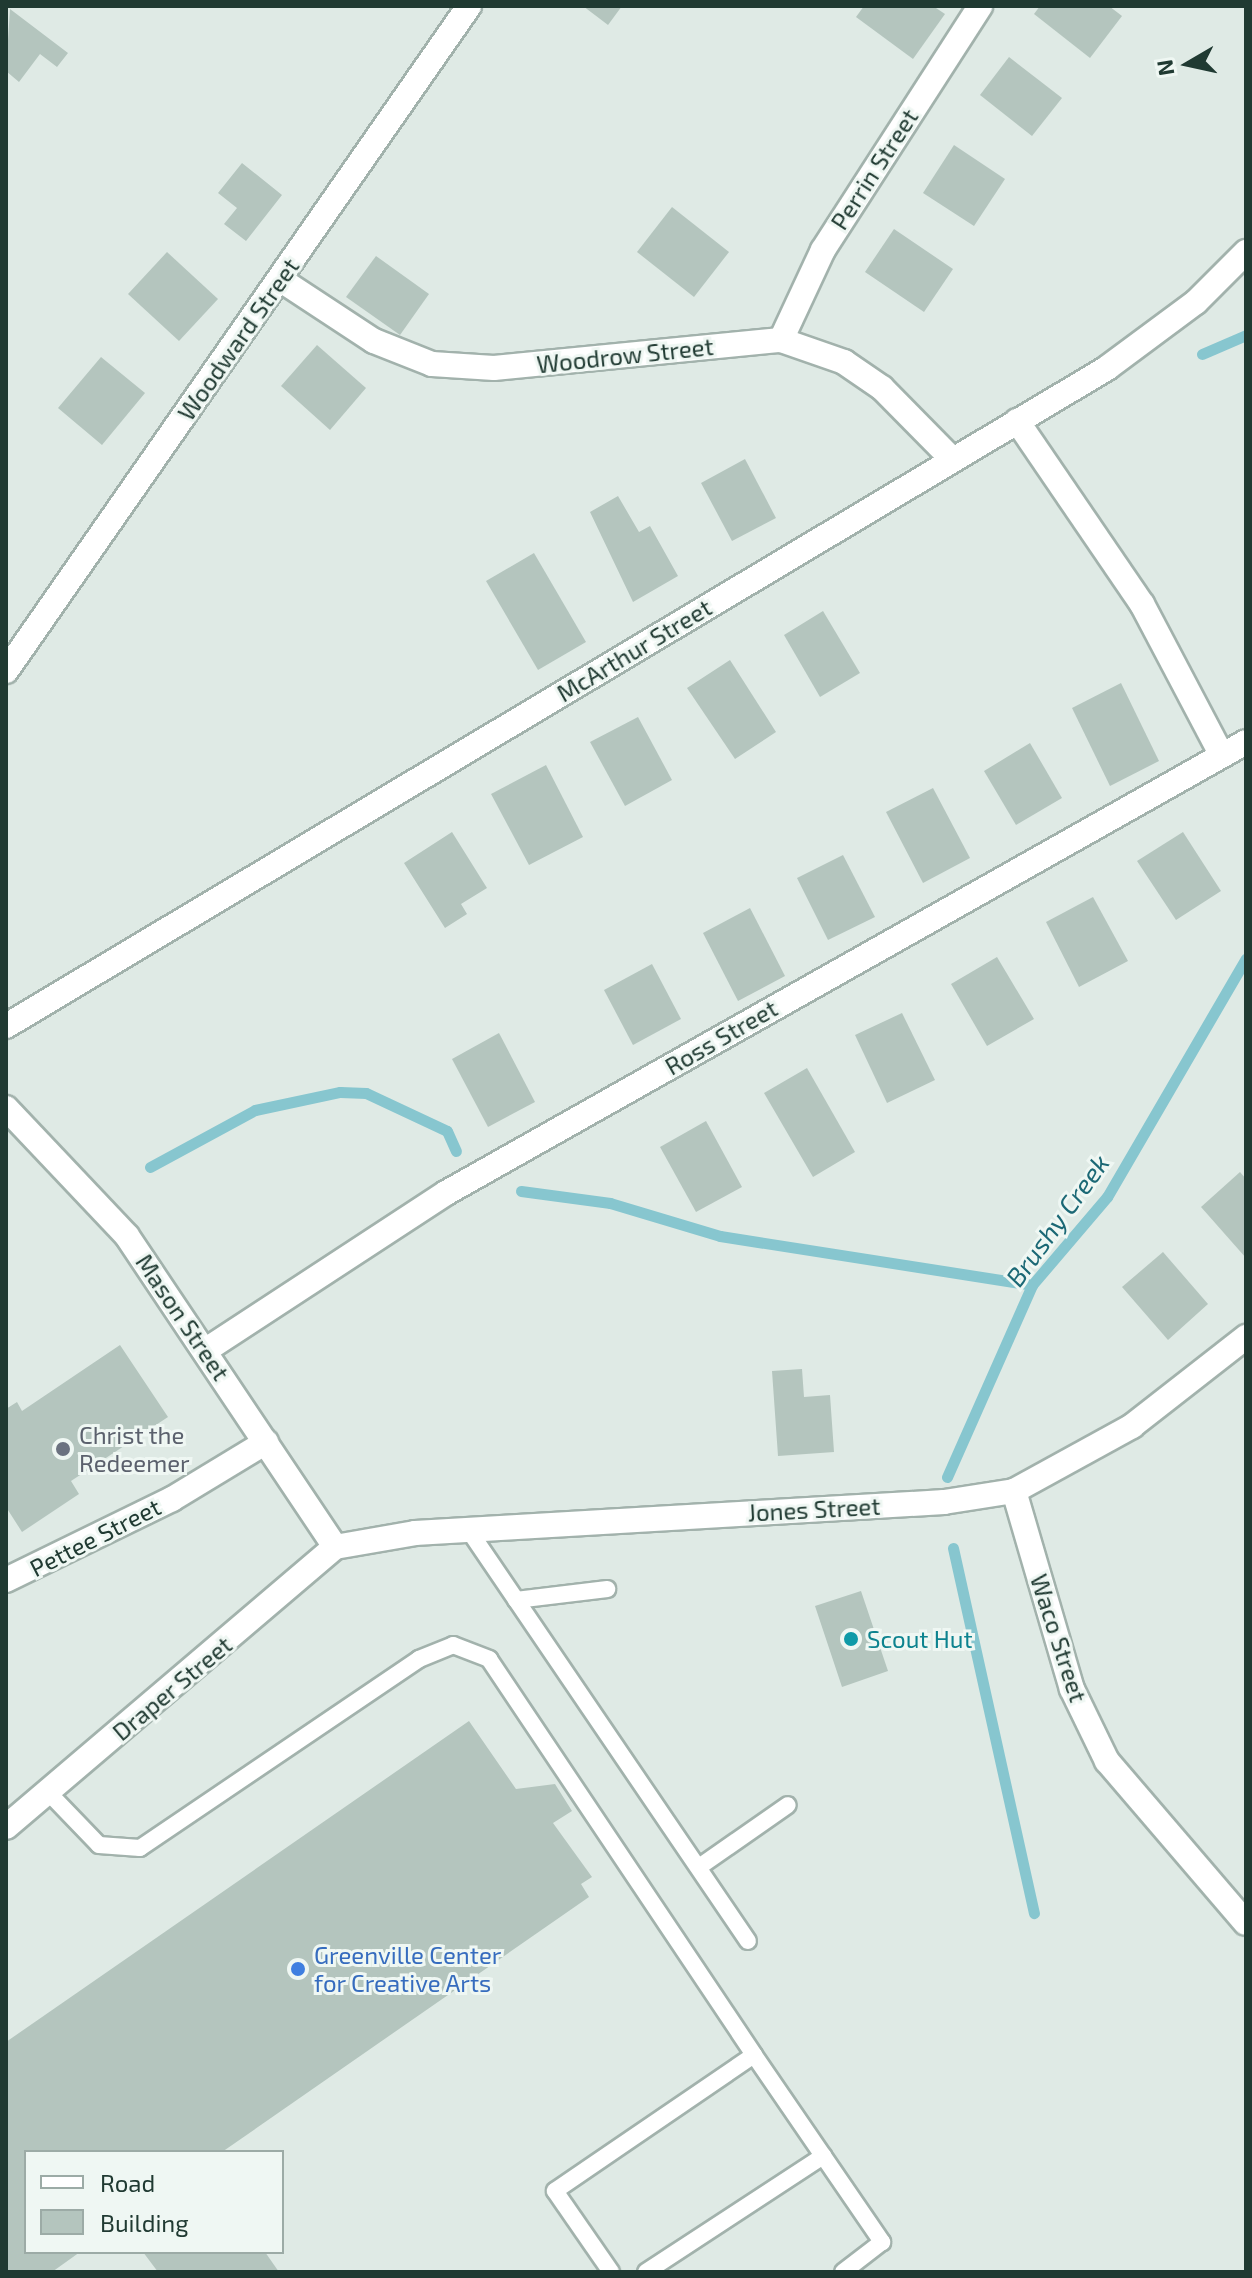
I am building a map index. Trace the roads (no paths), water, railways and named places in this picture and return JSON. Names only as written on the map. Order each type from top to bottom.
[{"type":"street","name":"Woodward Street","points":[[6,671],[469,6]]},
{"type":"street","name":"Perrin Street","points":[[781,340],[823,250],[980,6]]},
{"type":"street","name":"McArthur Street","points":[[6,1026],[1153,337],[1246,252]]},
{"type":"street","name":"Woodrow Street","points":[[281,280],[374,341],[432,364],[494,368],[781,340],[844,362],[882,388],[951,458]]},
{"type":"street","points":[[1017,421],[1142,604],[1221,754]]},
{"type":"street","name":"Ross Street","points":[[206,1350],[446,1193],[1246,742]]},
{"type":"street","name":"Mason Street","points":[[6,1108],[89,1188],[206,1350],[335,1547]]},
{"type":"street","name":"Jones Street","points":[[335,1547],[468,1529],[944,1502],[1014,1491],[1132,1426],[1246,1337]]},
{"type":"street","name":"Pettee Street","points":[[8,1576],[266,1442]]},
{"type":"street","name":"Waco Street","points":[[1014,1491],[1072,1689],[1107,1761],[1246,1923]]},
{"type":"street","name":"Draper Street","points":[[6,1827],[335,1547]]},
{"type":"lane","points":[[468,1529],[748,1941]]},
{"type":"lane","points":[[516,1600],[607,1589]]},
{"type":"lane","points":[[47,1791],[99,1845],[140,1848],[419,1659],[453,1645],[489,1659],[882,2242],[843,2272]]},
{"type":"lane","points":[[699,1867],[788,1805]]},
{"type":"lane","points":[[611,2272],[555,2191],[754,2055]]},
{"type":"lane","points":[[646,2272],[823,2156]]},
{"type":"waterway","points":[[1202,354],[1246,335]]},
{"type":"waterway","name":"Brushy Creek","points":[[947,1477],[1032,1285],[1107,1197],[1246,958]]},
{"type":"waterway","points":[[150,1167],[255,1110],[340,1092],[366,1093],[447,1131],[456,1151]]},
{"type":"waterway","points":[[521,1191],[610,1203],[720,1236],[1032,1285]]},
{"type":"waterway","name":"Brushy Creek","points":[[953,1548],[1034,1913]]},
{"type":"place","name":"Christ the Redeemer","points":[[63,1449]]},
{"type":"place","name":"Scout Hut","points":[[851,1639]]},
{"type":"place","name":"Greenville Center for Creative Arts","points":[[298,1969]]}]
